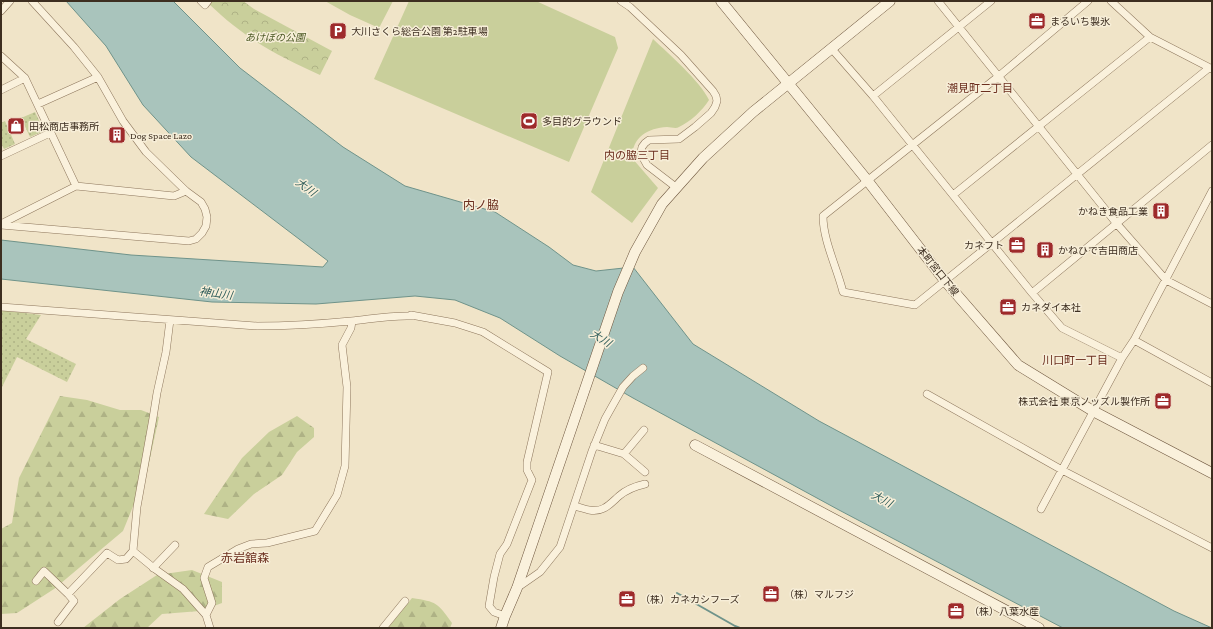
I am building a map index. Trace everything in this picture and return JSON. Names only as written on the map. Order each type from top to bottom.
[{"type":"street","points":[[1,11],[10,1]]},
{"type":"street","points":[[1,224],[189,241],[196,239],[206,226],[207,217],[201,202],[186,191],[146,152],[123,121],[98,77],[74,46],[32,1]]},
{"type":"street","points":[[201,1],[205,4],[208,1]]},
{"type":"street","points":[[621,1],[630,7],[681,55],[716,96],[717,101],[711,113],[679,139],[649,140],[642,147],[642,156],[647,165],[677,188]]},
{"type":"street","name":"本町宮口下線","points":[[721,1],[867,180],[945,281],[1018,365],[1093,411],[1212,473]]},
{"type":"street","points":[[501,628],[517,588],[618,292],[634,252],[662,204],[703,158],[753,112],[890,1]]},
{"type":"street","points":[[938,1],[1040,126],[1117,224],[1166,280],[1212,304]]},
{"type":"street","points":[[873,96],[991,1]]},
{"type":"street","points":[[1088,1],[999,76],[823,216],[823,228],[843,292],[916,305],[1210,69],[1150,37],[1111,1]]},
{"type":"street","points":[[953,195],[1150,37]]},
{"type":"street","points":[[831,48],[873,96],[1062,328],[1122,358]]},
{"type":"street","points":[[1,56],[25,78],[76,186]]},
{"type":"street","points":[[38,104],[98,77]]},
{"type":"street","points":[[1,90],[25,78]]},
{"type":"street","points":[[1,156],[50,133]]},
{"type":"street","points":[[1032,293],[1212,145]]},
{"type":"street","points":[[1,224],[76,186],[174,196],[186,191]]},
{"type":"street","points":[[1041,509],[1122,358],[1134,340],[1212,191]]},
{"type":"street","points":[[1,307],[257,326],[285,326],[352,321],[398,315],[412,315],[455,323],[483,332],[548,372],[527,462],[527,470],[532,480],[507,544],[500,554],[494,577],[489,606],[494,612],[505,616]]},
{"type":"street","points":[[68,594],[107,553],[118,560],[126,559],[133,551],[137,507],[156,393],[166,352],[170,320]]},
{"type":"street","points":[[206,615],[212,603],[204,578],[208,567],[238,549],[250,544],[267,543],[315,531],[337,494],[345,466],[347,442],[347,387],[342,345],[351,328],[352,321]]},
{"type":"street","points":[[1134,340],[1212,383]]},
{"type":"street","points":[[517,588],[540,572],[560,547],[594,445],[605,419],[623,387],[643,368]]},
{"type":"street","points":[[928,394],[1062,470],[1212,548]]},
{"type":"street","points":[[624,454],[644,430]]},
{"type":"street","points":[[594,445],[624,454],[646,472]]},
{"type":"street","points":[[695,445],[1039,628]]},
{"type":"street","points":[[574,506],[590,511],[597,511],[611,505],[620,495],[631,488],[645,484]]},
{"type":"street","points":[[153,568],[175,545]]},
{"type":"street","points":[[133,551],[153,568],[183,589],[206,615],[210,628]]},
{"type":"street","points":[[36,581],[44,571],[74,601],[58,622]]},
{"type":"street","points":[[383,628],[405,601]]},
{"type":"green space","name":"あけぼの公園","points":[[212,1],[243,1],[254,9],[332,51],[320,75],[286,59],[253,40],[230,23],[209,4]]},
{"type":"green space","points":[[325,1],[393,1],[379,28],[350,15]]},
{"type":"green space","name":"多目的グラウンド","points":[[409,1],[536,1],[615,37],[618,48],[569,162],[374,79]]},
{"type":"green space","points":[[653,39],[692,76],[709,100],[696,115],[678,128],[667,127],[654,129],[642,135],[638,139],[635,144],[632,158],[658,188],[632,223],[591,192]]},
{"type":"green space","points":[[35,112],[44,131],[30,137],[21,118]]},
{"type":"green space","points":[[5,121],[15,144],[4,149],[1,143],[1,123]]},
{"type":"green space","points":[[1,310],[41,315],[26,339],[76,364],[67,382],[17,357],[1,389]]},
{"type":"green space","points":[[60,396],[87,400],[120,410],[141,410],[159,417],[147,472],[123,531],[54,589],[17,613],[1,614],[1,529],[12,523],[19,478]]},
{"type":"green space","points":[[297,416],[314,428],[314,437],[297,452],[282,475],[254,494],[228,519],[204,514],[242,458],[269,432]]},
{"type":"green space","points":[[192,570],[222,582],[222,603],[200,611],[162,614],[147,628],[83,628],[120,599],[157,575]]},
{"type":"green space","points":[[412,598],[436,604],[452,623],[450,628],[388,628]]},
{"type":"water","points":[[66,1],[173,1],[240,68],[343,147],[405,186],[495,212],[549,247],[573,265],[596,271],[633,267],[693,344],[819,421],[1174,611],[1212,628],[1063,628],[839,510],[633,398],[560,356],[500,318],[455,300],[415,296],[316,304],[212,302],[1,279],[1,240],[131,255],[323,267],[328,261],[191,157],[143,105],[106,46]]},
{"type":"waterway","points":[[677,593],[740,628]]},
{"type":"place","name":"まるいち製氷","points":[[1037,21]]},
{"type":"place","name":"大川さくら総合公園 第2駐車場","points":[[338,31]]},
{"type":"place","name":"多目的グラウンド","points":[[529,121]]},
{"type":"place","name":"田松商店事務所","points":[[16,126]]},
{"type":"place","name":"Dog Space Lazo","points":[[117,135]]},
{"type":"place","name":"かねき食品工業","points":[[1161,211]]},
{"type":"place","name":"カネフト","points":[[1017,245]]},
{"type":"place","name":"かねひで吉田商店","points":[[1045,250]]},
{"type":"place","name":"カネダイ本社","points":[[1008,307]]},
{"type":"place","name":"株式会社 東京ノッズル製作所","points":[[1163,401]]},
{"type":"place","name":"（株）マルフジ","points":[[771,594]]},
{"type":"place","name":"（株）カネカシフーズ","points":[[627,599]]},
{"type":"place","name":"（株）八葉水産","points":[[956,611]]},
{"type":"district","name":"潮見町二丁目","points":[[980,88]]},
{"type":"district","name":"内の脇三丁目","points":[[637,155]]},
{"type":"district","name":"内ノ脇","points":[[481,205]]},
{"type":"district","name":"川口町一丁目","points":[[1075,360]]},
{"type":"district","name":"赤岩舘森","points":[[245,558]]},
{"type":"water label","name":"大川","points":[[306,187]]},
{"type":"water label","name":"神山川","points":[[216,293]]},
{"type":"water label","name":"大川","points":[[601,338]]},
{"type":"water label","name":"大川","points":[[882,499]]}]
